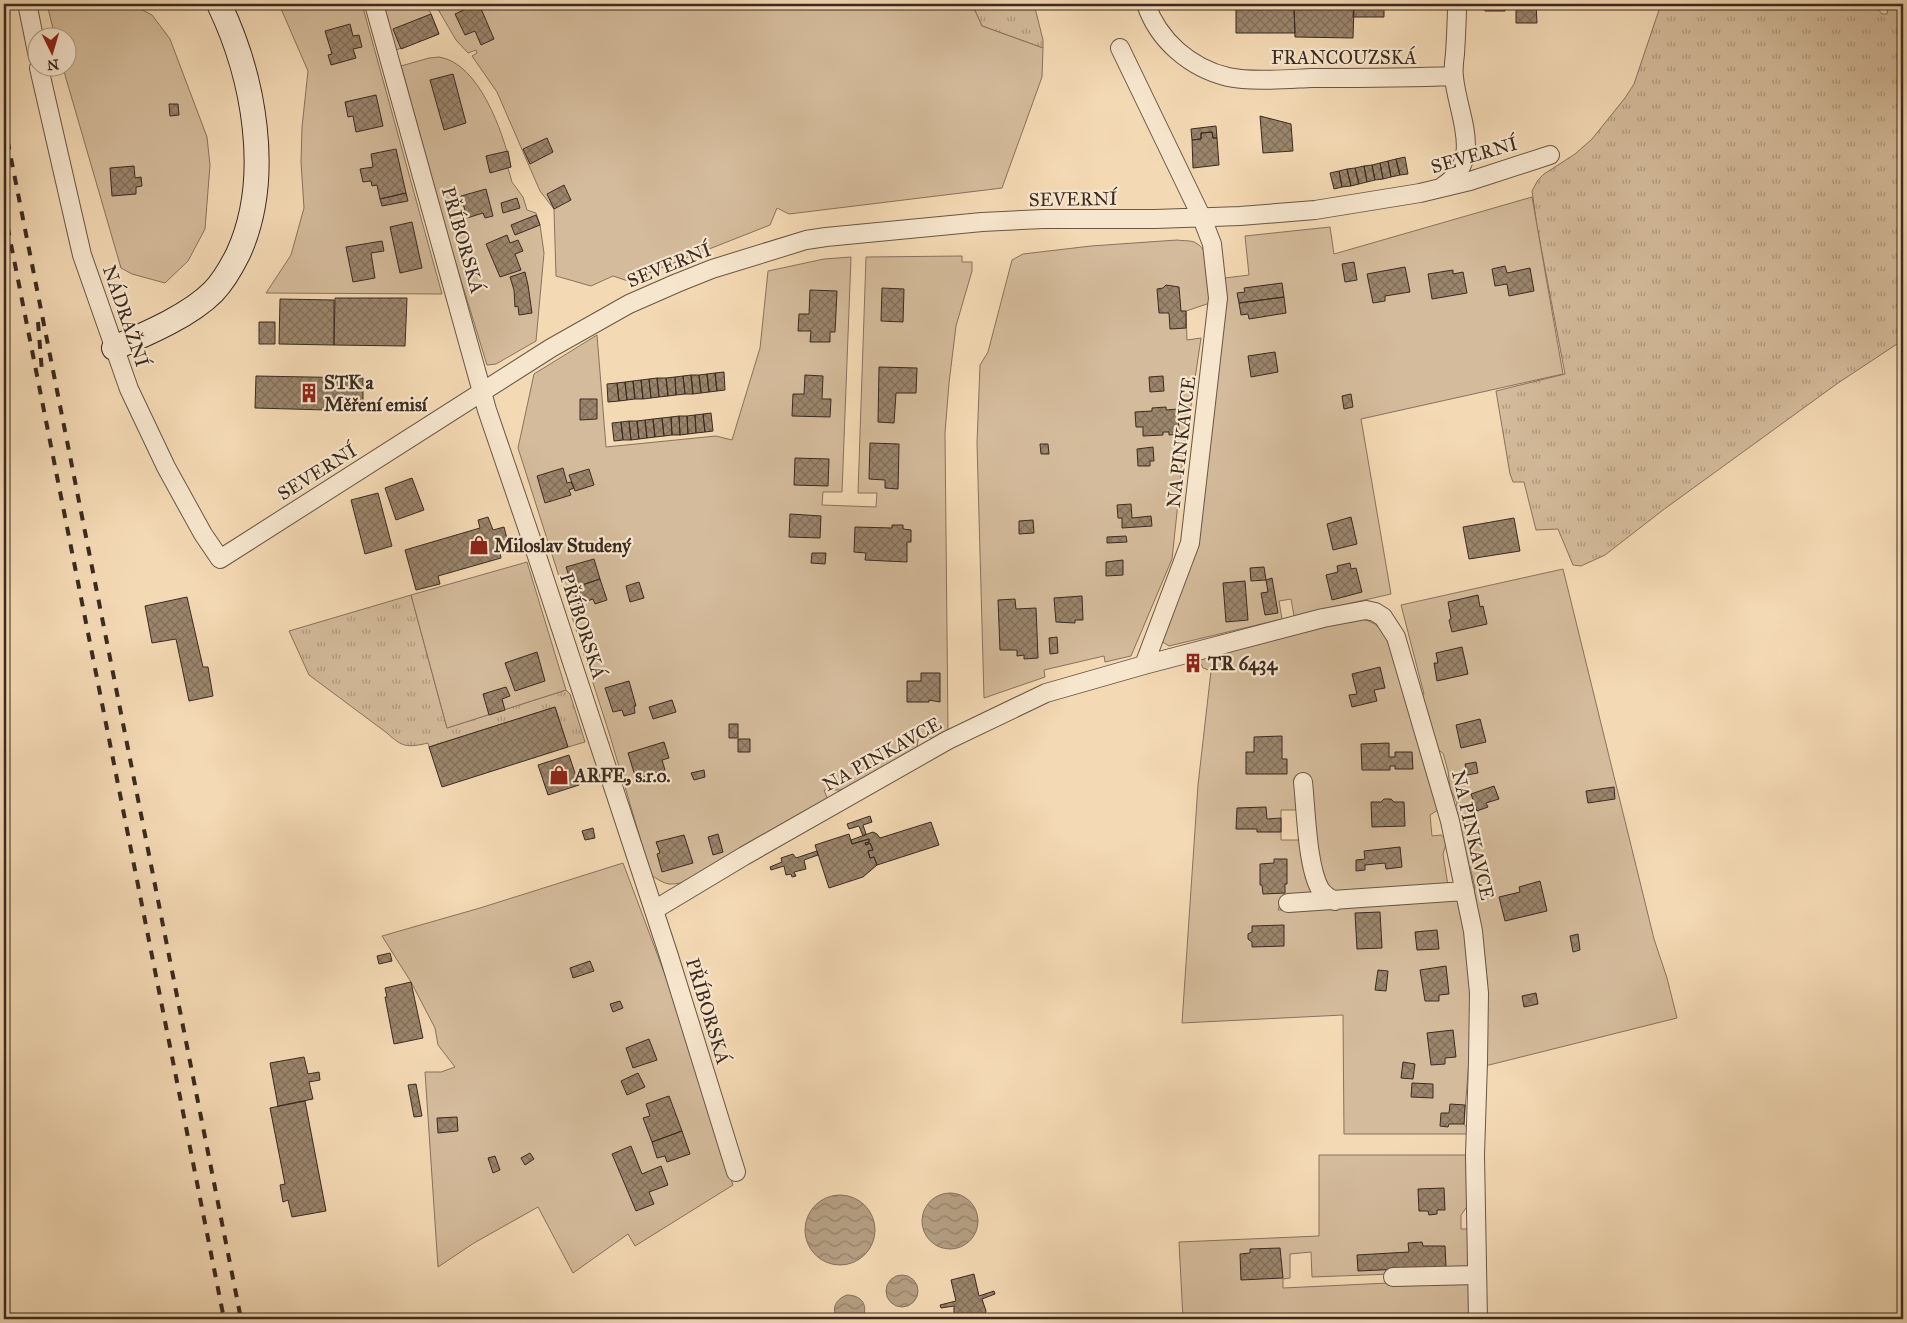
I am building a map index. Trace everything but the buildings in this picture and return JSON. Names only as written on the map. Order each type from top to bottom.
[{"type":"main road","points":[[114,348],[151,332],[204,301],[227,275],[242,244],[250,220],[257,168],[253,118],[242,68],[219,4]]},
{"type":"street","name":"PŘÍBORSKÁ","points":[[374,4],[484,392],[487,410],[654,910],[736,1172]]},
{"type":"street","name":"FRANCOUZSKÁ","points":[[1146,4],[1151,18],[1160,33],[1178,52],[1204,68],[1228,77],[1282,79],[1454,76]]},
{"type":"street","points":[[1441,187],[1451,181],[1461,169],[1466,154],[1465,132],[1454,76],[1457,4]]},
{"type":"street","points":[[28,8],[32,28]]},
{"type":"street","points":[[1120,48],[1202,218]]},
{"type":"street","name":"NÁDRAŽNÍ","points":[[42,78],[82,255],[114,348],[134,402],[166,467],[203,534],[220,559]]},
{"type":"street","name":"SEVERNÍ","points":[[220,559],[554,346],[613,312],[676,283],[712,269],[784,246],[826,236],[982,222],[1202,218],[1314,210],[1420,193],[1470,181],[1550,155]]},
{"type":"street","name":"NA PINKAVCE","points":[[1144,665],[1190,543],[1218,298],[1212,244],[1202,218]]},
{"type":"street","name":"NA PINKAVCE","points":[[654,910],[744,856],[948,740],[1046,693],[1323,618],[1366,610],[1375,612],[1383,617],[1396,637],[1450,821],[1473,931],[1479,993],[1475,1155],[1478,1319]]},
{"type":"street","points":[[1303,782],[1308,840],[1316,877],[1325,895],[1335,901]]},
{"type":"street","points":[[1288,903],[1465,891]]},
{"type":"street","points":[[1393,1277],[1478,1275]]},
{"type":"green space","points":[[47,4],[131,4],[152,15],[170,39],[207,137],[210,165],[205,229],[188,261],[165,283],[132,274],[121,268],[66,78],[78,78],[78,28],[53,28]]},
{"type":"green space","points":[[279,4],[362,4],[442,294],[266,293],[291,255],[304,208],[301,162],[302,127],[308,71]]},
{"type":"green space","points":[[383,4],[427,4],[439,34],[396,50]]},
{"type":"green space","points":[[435,4],[972,4],[982,26],[1043,48],[1042,77],[1002,188],[789,214],[777,208],[770,225],[628,281],[613,276],[591,286],[556,276],[554,209],[540,191],[497,92],[472,56],[477,53],[476,50],[468,53],[456,40]]},
{"type":"green space","points":[[972,4],[1034,4],[1043,40],[1043,48],[982,26]]},
{"type":"green space","points":[[1661,4],[1880,4],[1877,8],[1882,14],[1887,14],[1888,4],[1896,4],[1903,24],[1903,340],[1838,383],[1663,510],[1605,555],[1581,566],[1573,565],[1558,529],[1536,530],[1524,482],[1513,482],[1496,391],[1565,374],[1532,191],[1544,174],[1575,154],[1592,139],[1625,98],[1634,84]]},
{"type":"green space","points":[[439,57],[453,62],[466,72],[487,101],[507,152],[511,167],[508,168],[512,182],[523,197],[527,210],[536,213],[540,225],[544,253],[536,341],[496,364],[487,365],[453,254],[401,66]]},
{"type":"green space","points":[[1532,197],[1563,374],[1361,419],[1391,594],[1294,616],[1291,599],[1279,601],[1282,619],[1169,646],[1161,641],[1193,551],[1225,278],[1249,275],[1245,236],[1330,227],[1334,254]]},
{"type":"green space","points":[[1177,240],[1194,242],[1206,254],[1209,270],[1210,303],[1186,311],[1187,340],[1201,338],[1182,466],[1172,559],[1131,656],[1105,662],[1104,656],[1044,670],[1045,677],[984,698],[977,443],[980,365],[988,352],[1012,260],[1023,254],[1091,246]]},
{"type":"green space","points":[[962,256],[962,262],[972,262],[972,271],[956,326],[945,433],[948,731],[933,740],[927,735],[918,739],[917,748],[843,790],[824,790],[828,800],[729,862],[708,867],[696,877],[685,882],[669,884],[662,882],[651,875],[610,736],[518,448],[534,374],[597,335],[606,447],[716,436],[732,440],[760,348],[768,271],[824,259],[851,257],[842,492],[823,492],[822,505],[876,507],[877,493],[858,493],[866,257]]},
{"type":"green space","points":[[527,562],[566,690],[447,728],[411,595]]},
{"type":"green space","points":[[1563,569],[1654,939],[1667,978],[1677,1018],[1485,1066],[1487,979],[1475,888],[1470,867],[1465,863],[1455,809],[1457,803],[1450,788],[1443,753],[1438,750],[1420,695],[1424,694],[1401,605]]},
{"type":"green space","points":[[411,595],[447,728],[566,690],[570,694],[585,742],[568,747],[555,707],[429,747],[428,743],[415,746],[405,745],[401,744],[309,675],[289,631]]},
{"type":"green space","points":[[1355,618],[1367,620],[1376,625],[1389,643],[1438,810],[1430,815],[1432,836],[1441,835],[1445,838],[1446,844],[1443,854],[1448,886],[1331,893],[1326,886],[1299,810],[1281,810],[1281,840],[1300,840],[1316,898],[1282,899],[1278,910],[1397,905],[1460,899],[1469,957],[1473,1008],[1464,1124],[1468,1129],[1468,1134],[1344,1134],[1343,1015],[1182,1023],[1198,785],[1211,671],[1203,668],[1197,656]]},
{"type":"green space","points":[[623,863],[685,1028],[683,1032],[733,1185],[635,1246],[628,1234],[573,1273],[538,1207],[474,1243],[438,1267],[425,1072],[441,1072],[455,1067],[438,1045],[435,1028],[411,982],[382,936],[480,908]]},
{"type":"green space","points":[[1319,1155],[1468,1155],[1469,1204],[1461,1215],[1461,1229],[1472,1229],[1473,1271],[1312,1277],[1311,1252],[1290,1254],[1290,1278],[1283,1279],[1283,1288],[1473,1279],[1473,1319],[1183,1319],[1179,1242],[1319,1236]]},
{"type":"water","points":[[944,1193],[956,1193],[970,1201],[978,1215],[976,1232],[970,1241],[956,1249],[944,1249],[934,1244],[927,1237],[922,1227],[922,1215],[927,1205],[934,1198]]},
{"type":"water","points":[[840,1195],[859,1201],[869,1211],[875,1230],[869,1249],[859,1259],[840,1265],[821,1259],[811,1249],[805,1230],[811,1211],[821,1201]]},
{"type":"water","points":[[902,1275],[913,1280],[918,1291],[913,1302],[902,1307],[891,1302],[886,1291],[891,1280]]},
{"type":"water","points":[[847,1295],[857,1297],[863,1302],[865,1310],[862,1319],[837,1319],[834,1311],[837,1301]]},
{"type":"railway","points":[[4,123],[241,1319]]},
{"type":"railway","points":[[4,209],[224,1319]]},
{"type":"railway","points":[[38,322],[42,372]]},
{"type":"place","name":"STK a Měření emisí","points":[[309,393]]},
{"type":"place","name":"Miloslav Studený","points":[[479,545]]},
{"type":"place","name":"TR 6434","points":[[1193,663]]},
{"type":"place","name":"ARFE, s.r.o.","points":[[559,775]]}]
